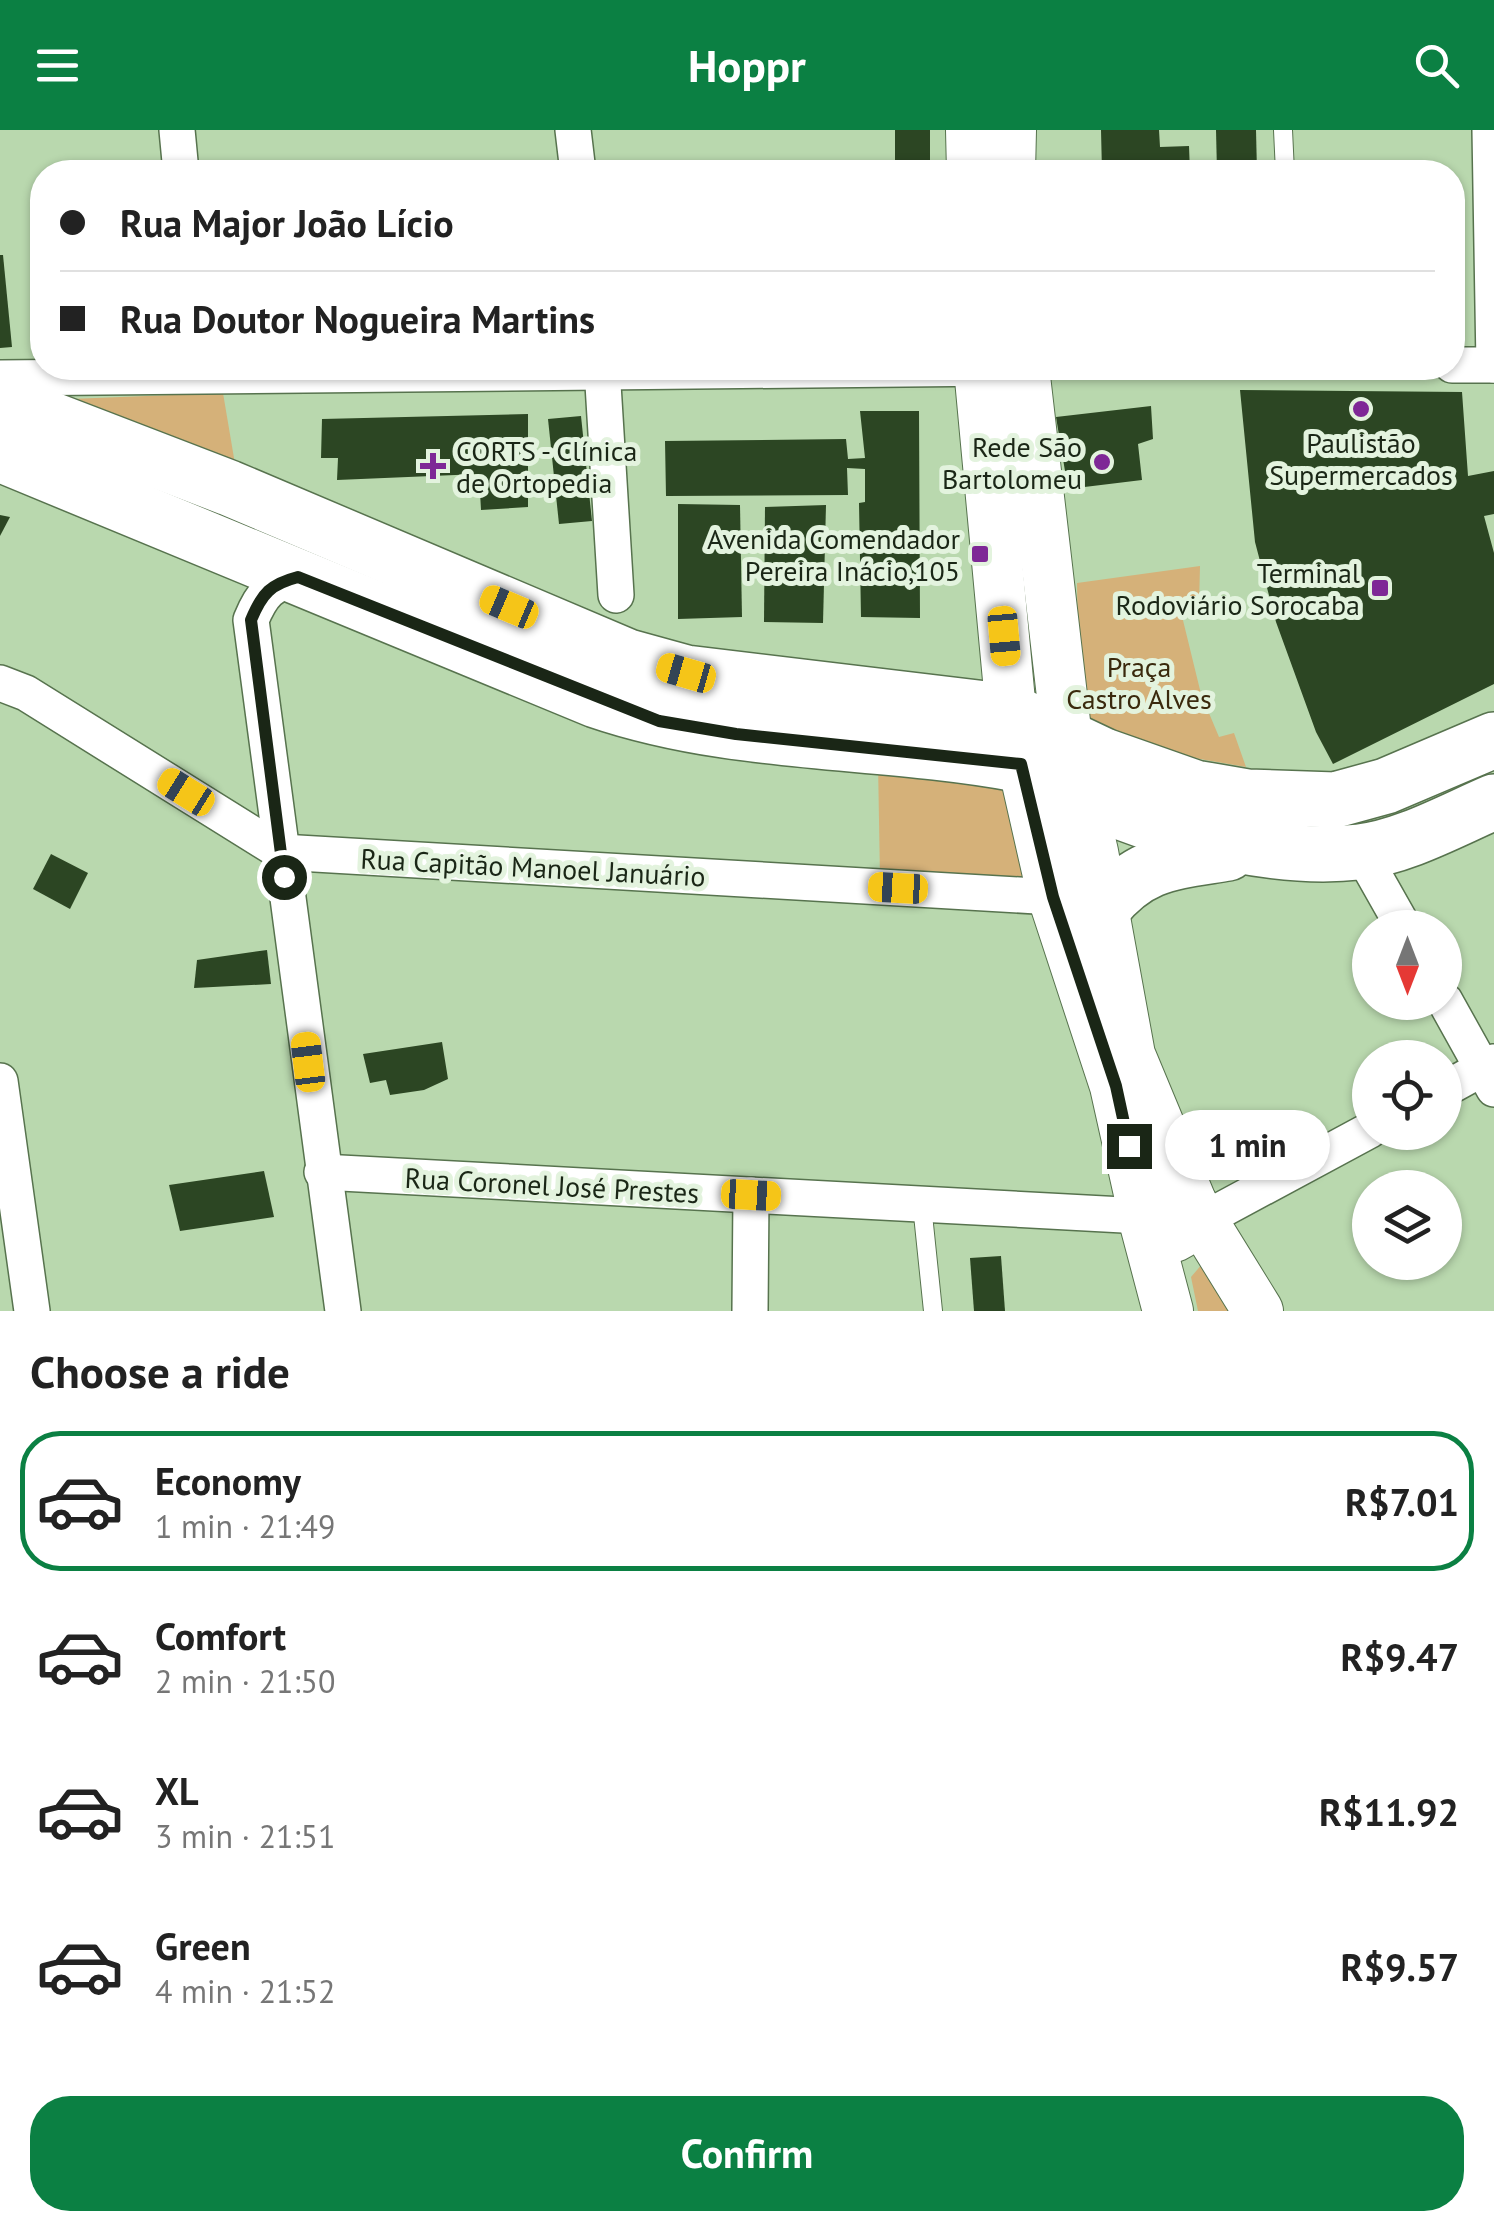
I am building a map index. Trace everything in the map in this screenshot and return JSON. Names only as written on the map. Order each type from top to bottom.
[{"type":"main road","points":[[971,130],[972,160]]},
{"type":"main road","points":[[1010,130],[1010,160]]},
{"type":"main road","points":[[981,380],[1033,738],[1078,903],[1130,1055],[1171,1214],[1168,1311]]},
{"type":"main road","points":[[1024,380],[1033,738],[1080,795],[1172,830],[1266,848],[1361,852],[1428,831],[1494,802]]},
{"type":"main road","points":[[0,400],[229,488],[628,657],[686,673],[1033,738],[1195,788],[1248,797],[1335,800],[1386,786],[1494,740]]},
{"type":"main road","points":[[0,454],[659,721],[736,734],[1033,738]]},
{"type":"main road","points":[[1078,903],[1080,795]]},
{"type":"main road","points":[[1078,903],[1118,890],[1153,865],[1266,848]]},
{"type":"main road","points":[[1171,1214],[1258,1311]]},
{"type":"street","points":[[176,130],[180,160]]},
{"type":"street","points":[[573,130],[577,160]]},
{"type":"street","points":[[1465,365],[1494,366],[1490,130]]},
{"type":"street","points":[[0,378],[30,377]]},
{"type":"street","points":[[603,380],[616,595]]},
{"type":"street","points":[[298,577],[275,583],[260,596],[251,620],[343,1311]]},
{"type":"street","name":"Rua Capitão Manoel Januário","points":[[0,683],[26,693],[281,852],[1078,903]]},
{"type":"street","points":[[1361,852],[1394,910]]},
{"type":"street","points":[[1457,1020],[1490,1073],[1462,1083]]},
{"type":"street","points":[[0,1081],[32,1311]]},
{"type":"street","points":[[1171,1214],[1352,1138]]},
{"type":"street","name":"Rua Coronel José Prestes","points":[[322,1172],[922,1205],[1171,1214]]},
{"type":"street","points":[[750,1311],[751,1195]]},
{"type":"lane","points":[[1283,130],[1284,160]]},
{"type":"lane","points":[[922,1205],[933,1311]]},
{"type":"green space","points":[[223,393],[235,464],[70,399]]},
{"type":"green space","name":"Praça Castro Alves","points":[[1200,566],[1199,606],[1180,608],[1201,694],[1219,737],[1234,733],[1246,767],[1160,752],[1089,720],[1078,648],[1077,583]]},
{"type":"green space","points":[[878,762],[1000,777],[1030,880],[880,879]]},
{"type":"green space","points":[[1203,1263],[1244,1311],[1198,1311],[1191,1277]]},
{"type":"building","points":[[895,130],[930,130],[930,160],[895,160]]},
{"type":"building","points":[[1101,130],[1159,130],[1160,147],[1189,146],[1190,160],[1102,160]]},
{"type":"building","points":[[1216,130],[1256,130],[1257,160],[1217,160]]},
{"type":"building","points":[[0,255],[12,347],[0,348]]},
{"type":"building","name":"Terminal Rodoviário Sorocaba","points":[[1240,390],[1462,392],[1468,476],[1494,471],[1494,514],[1484,516],[1494,553],[1494,684],[1333,764],[1316,732],[1276,622],[1255,542]]},
{"type":"building","name":"Rede São Bartolomeu","points":[[1151,406],[1153,439],[1138,444],[1142,480],[1068,489],[1056,417]]},
{"type":"building","points":[[860,411],[919,411],[920,618],[861,617],[859,503],[865,502],[865,469],[847,468],[848,495],[666,496],[665,441],[846,439],[848,459],[865,458]]},
{"type":"building","name":"CORTS - Clínica de Ortopedia","points":[[528,414],[528,507],[481,510],[479,474],[337,480],[338,458],[321,458],[322,419]]},
{"type":"building","points":[[581,416],[592,521],[559,524],[548,419]]},
{"type":"building","points":[[678,504],[740,505],[742,617],[678,619]]},
{"type":"building","points":[[826,505],[823,623],[764,622],[765,507]]},
{"type":"building","points":[[0,515],[10,517],[0,536]]},
{"type":"building","points":[[51,854],[88,873],[70,909],[33,889]]},
{"type":"building","points":[[267,950],[271,984],[194,988],[197,960]]},
{"type":"building","points":[[442,1042],[448,1079],[424,1090],[390,1095],[386,1080],[370,1083],[363,1054]]},
{"type":"building","points":[[264,1171],[274,1217],[180,1231],[169,1185]]},
{"type":"building","points":[[1001,1256],[1005,1311],[974,1311],[970,1258]]},
{"type":"place","name":"Paulistão Supermercados","points":[[1361,409]]},
{"type":"place","name":"Rede São Bartolomeu","points":[[1102,462]]},
{"type":"place","name":"CORTS - Clínica de Ortopedia","points":[[433,466]]},
{"type":"place","name":"Avenida Comendador Pereira Inácio,105","points":[[980,554]]},
{"type":"place","name":"Terminal Rodoviário Sorocaba","points":[[1380,588]]},
{"type":"route","points":[[284,877],[251,620],[260,596],[275,583],[298,577],[596,700],[659,721],[736,734],[1021,764],[1053,897],[1116,1086],[1129,1146]]}]
